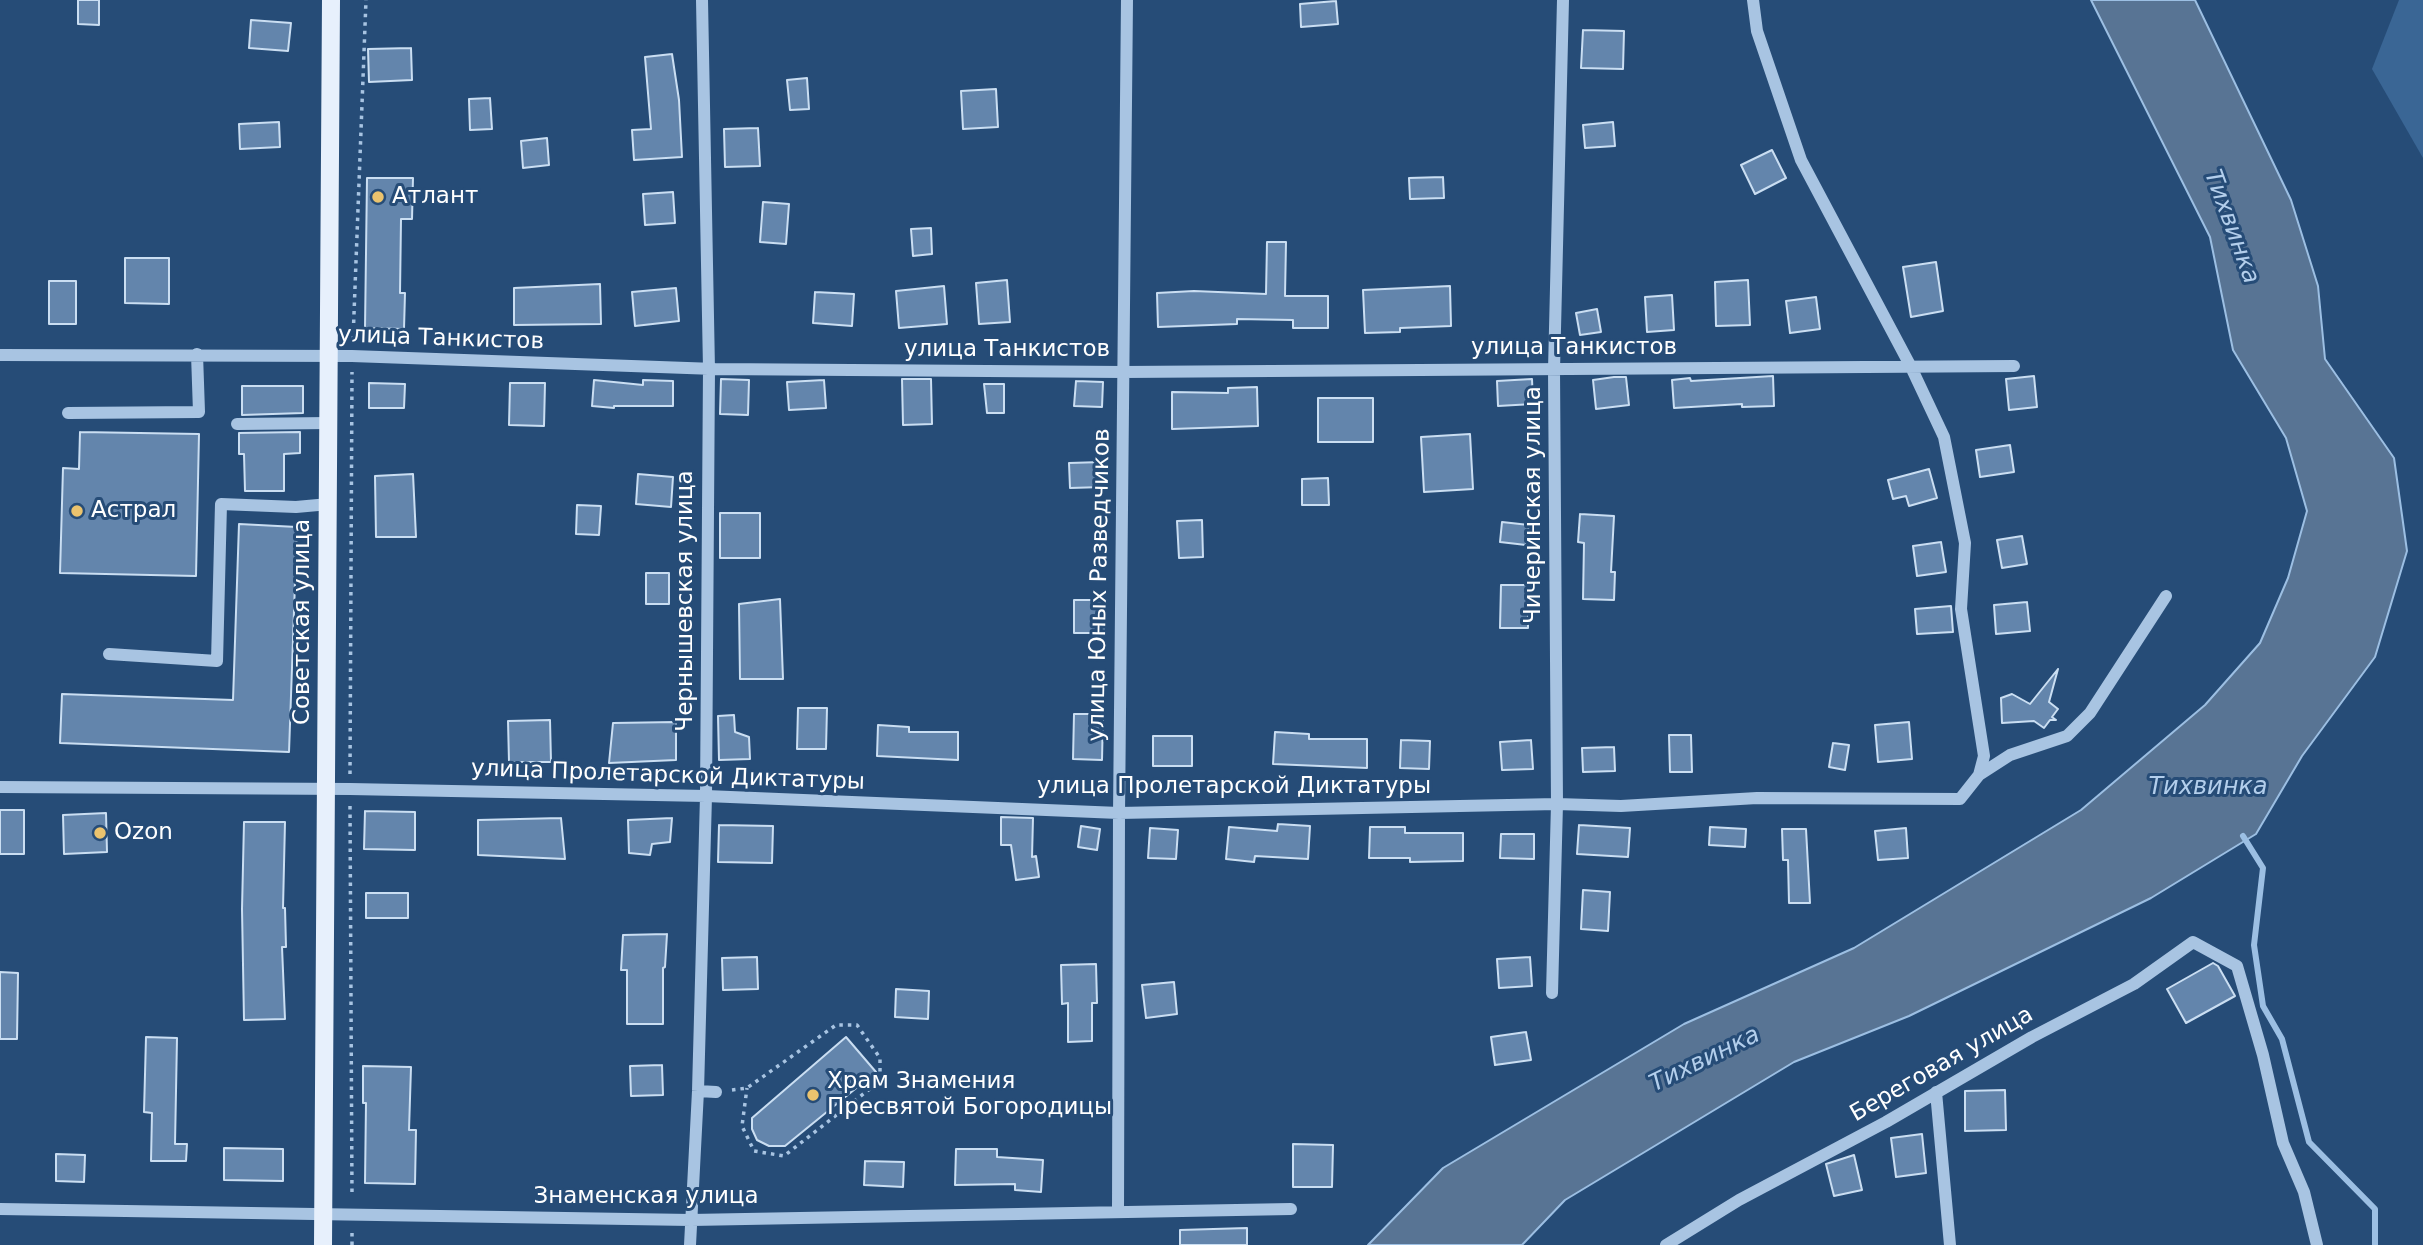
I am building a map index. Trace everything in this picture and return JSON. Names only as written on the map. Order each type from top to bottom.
[{"type":"main road","name":"Советская улица","points":[[323,1245],[331,0]]},
{"type":"street","name":"Чернышевская улица","points":[[690,1245],[698,1091],[706,796],[709,369],[702,0]]},
{"type":"street","name":"улица Юных Разведчиков","points":[[1118,1212],[1127,0]]},
{"type":"street","name":"Чичеринская улица","points":[[1552,993],[1557,804],[1554,370],[1563,0]]},
{"type":"street","points":[[1753,0],[1757,31],[1801,160],[1911,367],[1944,437],[1965,543],[1961,609],[1984,756],[1979,775]]},
{"type":"street","points":[[68,413],[198,412],[197,354]]},
{"type":"street","name":"улица Танкистов","points":[[0,355],[352,356],[709,369],[1123,372],[2014,366]]},
{"type":"street","points":[[237,424],[329,423]]},
{"type":"street","points":[[109,654],[217,662],[221,504],[296,507],[328,504]]},
{"type":"street","name":"улица Пролетарской Диктатуры","points":[[0,787],[350,789],[706,796],[1119,813],[1557,804],[1621,806],[1757,798],[1960,799],[1979,775],[2010,755],[2067,736],[2090,713],[2166,596]]},
{"type":"street","name":"Береговая улица","points":[[1666,1245],[1739,1200],[1936,1093],[2032,1037],[2134,984],[2193,942],[2238,966],[2263,1055],[2283,1143],[2304,1192],[2317,1245]]},
{"type":"street","points":[[698,1091],[716,1092]]},
{"type":"street","points":[[1936,1093],[1950,1245]]},
{"type":"street","name":"Знаменская улица","points":[[0,1209],[691,1220],[1291,1209]]},
{"type":"path","points":[[352,1245],[352,356],[366,0]]},
{"type":"path","points":[[716,1092],[747,1088],[836,1025],[857,1025],[880,1058],[880,1081],[783,1156],[754,1150],[742,1126],[747,1088]]},
{"type":"shaded area","points":[[2399,0],[2423,0],[2423,158],[2372,69]]},
{"type":"water","name":"Тихвинка","points":[[2091,0],[2195,0],[2291,200],[2318,286],[2325,359],[2394,458],[2407,551],[2375,657],[2302,756],[2256,834],[2151,898],[1909,1016],[1794,1062],[1565,1200],[1522,1245],[1368,1245],[1443,1168],[1684,1024],[1854,948],[2081,810],[2205,705],[2260,643],[2288,578],[2307,511],[2286,438],[2233,350],[2210,237]]},
{"type":"building","points":[[78,0],[99,0],[99,25],[78,24]]},
{"type":"building","points":[[1336,1],[1338,24],[1301,27],[1300,4]]},
{"type":"building","points":[[251,20],[291,23],[288,51],[249,48]]},
{"type":"building","points":[[1583,30],[1624,31],[1623,69],[1581,68]]},
{"type":"building","points":[[411,48],[412,80],[369,82],[368,49]]},
{"type":"building","points":[[672,54],[679,100],[682,157],[634,160],[632,130],[651,129],[645,57]]},
{"type":"building","points":[[807,78],[809,109],[790,110],[787,80]]},
{"type":"building","points":[[996,89],[998,127],[963,129],[961,91]]},
{"type":"building","points":[[490,98],[492,129],[470,130],[469,99]]},
{"type":"building","points":[[279,122],[280,147],[240,149],[239,124]]},
{"type":"building","points":[[1613,122],[1615,146],[1585,148],[1583,125]]},
{"type":"building","points":[[758,128],[760,166],[725,167],[724,129]]},
{"type":"building","points":[[547,138],[549,165],[523,168],[521,141]]},
{"type":"building","points":[[1772,150],[1786,178],[1755,194],[1741,165]]},
{"type":"building","points":[[1443,177],[1444,198],[1410,199],[1409,178]]},
{"type":"building","points":[[367,178],[413,178],[412,219],[401,219],[400,293],[405,293],[404,329],[365,328]]},
{"type":"building","points":[[673,192],[675,223],[645,225],[643,194]]},
{"type":"building","points":[[763,202],[789,204],[786,244],[760,242]]},
{"type":"building","points":[[931,228],[932,254],[913,256],[911,229]]},
{"type":"building","points":[[1267,242],[1286,242],[1285,296],[1328,296],[1328,328],[1293,328],[1293,320],[1237,319],[1237,324],[1158,327],[1157,293],[1194,291],[1266,294]]},
{"type":"building","points":[[125,258],[169,258],[169,304],[125,303]]},
{"type":"building","points":[[1936,262],[1943,311],[1911,317],[1903,267]]},
{"type":"building","points":[[1007,280],[1010,322],[979,324],[976,283]]},
{"type":"building","points":[[1748,280],[1750,325],[1716,326],[1715,282]]},
{"type":"building","points":[[49,281],[76,281],[76,324],[49,324]]},
{"type":"building","points":[[600,284],[601,324],[514,325],[514,288]]},
{"type":"building","points":[[944,286],[947,324],[899,328],[896,291]]},
{"type":"building","points":[[1450,286],[1451,326],[1400,328],[1400,332],[1365,333],[1363,290]]},
{"type":"building","points":[[676,288],[679,321],[635,326],[632,292]]},
{"type":"building","points":[[815,292],[854,294],[852,326],[813,323]]},
{"type":"building","points":[[1672,295],[1674,330],[1647,332],[1645,297]]},
{"type":"building","points":[[1816,297],[1820,329],[1790,333],[1786,301]]},
{"type":"building","points":[[1597,309],[1601,332],[1580,335],[1576,313]]},
{"type":"building","points":[[1773,376],[1774,406],[1742,407],[1742,404],[1674,408],[1672,380]]},
{"type":"building","points":[[2034,376],[2037,407],[2009,410],[2006,379]]},
{"type":"building","points":[[1626,377],[1629,405],[1596,409],[1593,380]]},
{"type":"building","points":[[721,379],[749,380],[748,415],[720,414]]},
{"type":"building","points":[[902,379],[931,379],[932,424],[903,425]]},
{"type":"building","points":[[1532,379],[1533,404],[1498,406],[1497,381]]},
{"type":"building","points":[[594,380],[643,385],[643,380],[673,381],[673,406],[592,406]]},
{"type":"building","points":[[824,380],[826,408],[789,410],[787,382]]},
{"type":"building","points":[[1076,381],[1103,382],[1102,407],[1074,406]]},
{"type":"building","points":[[369,383],[405,384],[404,408],[369,408]]},
{"type":"building","points":[[510,383],[545,383],[544,426],[509,425]]},
{"type":"building","points":[[984,384],[1004,384],[1004,413],[987,413]]},
{"type":"building","points":[[242,386],[303,386],[303,413],[242,415]]},
{"type":"building","points":[[1257,387],[1258,426],[1172,429],[1172,392],[1228,393],[1228,388]]},
{"type":"building","points":[[1318,398],[1373,398],[1373,442],[1318,442]]},
{"type":"building","points":[[80,432],[199,434],[196,576],[60,573],[63,468],[79,469]]},
{"type":"building","points":[[300,432],[300,453],[284,454],[284,491],[245,491],[244,454],[239,454],[239,433]]},
{"type":"building","points":[[1470,434],[1473,489],[1424,492],[1421,437]]},
{"type":"building","points":[[2010,445],[2014,472],[1980,477],[1976,450]]},
{"type":"building","points":[[1102,462],[1103,487],[1070,488],[1069,463]]},
{"type":"building","points":[[1929,469],[1937,498],[1909,506],[1906,496],[1893,499],[1888,480]]},
{"type":"building","points":[[413,474],[416,537],[376,537],[375,476]]},
{"type":"building","points":[[638,474],[673,477],[671,507],[636,504]]},
{"type":"building","points":[[1328,478],[1329,505],[1302,505],[1302,479]]},
{"type":"building","points":[[577,505],[601,506],[599,535],[576,534]]},
{"type":"building","points":[[720,513],[760,513],[760,558],[720,558]]},
{"type":"building","points":[[1580,514],[1614,516],[1611,572],[1615,572],[1614,600],[1583,599],[1584,543],[1578,542]]},
{"type":"building","points":[[1202,520],[1203,557],[1179,558],[1177,521]]},
{"type":"building","points":[[1502,522],[1529,525],[1526,545],[1500,542]]},
{"type":"building","name":"Астрал","points":[[239,524],[297,527],[289,752],[60,743],[62,694],[233,700]]},
{"type":"building","points":[[2022,536],[2027,564],[2002,568],[1997,540]]},
{"type":"building","points":[[1941,542],[1946,572],[1917,576],[1913,546]]},
{"type":"building","points":[[646,573],[669,573],[669,604],[646,604]]},
{"type":"building","points":[[1501,585],[1528,585],[1528,628],[1500,628]]},
{"type":"building","points":[[780,599],[783,679],[740,679],[739,604]]},
{"type":"building","points":[[1074,600],[1104,600],[1104,633],[1074,633]]},
{"type":"building","points":[[2027,602],[2030,631],[1996,634],[1994,605]]},
{"type":"building","points":[[1951,606],[1953,632],[1917,634],[1915,609]]},
{"type":"building","points":[[2058,669],[2049,702],[2058,709],[2052,717],[2056,720],[2050,720],[2044,728],[2034,721],[2002,723],[2001,698],[2012,694],[2030,704]]},
{"type":"building","points":[[798,708],[827,708],[826,749],[797,749]]},
{"type":"building","points":[[1074,714],[1103,714],[1102,760],[1073,759]]},
{"type":"building","points":[[734,715],[735,732],[749,737],[750,759],[719,760],[718,716]]},
{"type":"building","points":[[550,720],[551,762],[509,762],[508,721]]},
{"type":"building","points":[[676,722],[676,760],[609,763],[613,723]]},
{"type":"building","points":[[1909,722],[1912,759],[1878,762],[1875,725]]},
{"type":"building","points":[[878,725],[909,727],[909,732],[958,732],[958,760],[877,756]]},
{"type":"building","points":[[1275,732],[1309,734],[1309,739],[1367,739],[1367,768],[1273,764]]},
{"type":"building","points":[[1669,735],[1691,735],[1692,772],[1670,772]]},
{"type":"building","points":[[1153,736],[1192,736],[1192,766],[1153,766]]},
{"type":"building","points":[[1401,740],[1430,741],[1429,769],[1400,768]]},
{"type":"building","points":[[1531,740],[1533,769],[1502,770],[1500,742]]},
{"type":"building","points":[[1833,743],[1849,745],[1845,770],[1829,767]]},
{"type":"building","points":[[1614,747],[1615,771],[1583,772],[1582,748]]},
{"type":"building","points":[[0,810],[24,810],[24,854],[0,854]]},
{"type":"building","points":[[365,811],[415,812],[415,850],[364,849]]},
{"type":"building","points":[[106,813],[107,852],[64,854],[63,815]]},
{"type":"building","points":[[1001,817],[1033,818],[1032,857],[1036,856],[1039,877],[1016,880],[1011,845],[1001,845]]},
{"type":"building","points":[[561,818],[565,859],[478,855],[478,820]]},
{"type":"building","points":[[672,818],[670,842],[652,844],[650,855],[629,853],[628,820]]},
{"type":"building","points":[[244,822],[285,822],[283,908],[286,947],[282,947],[285,1019],[244,1020]]},
{"type":"building","points":[[1278,824],[1310,826],[1308,859],[1255,856],[1254,862],[1226,859],[1229,827],[1277,831]]},
{"type":"building","points":[[719,825],[773,826],[772,863],[718,862]]},
{"type":"building","points":[[1579,825],[1630,828],[1628,857],[1577,854]]},
{"type":"building","points":[[1081,826],[1100,829],[1097,850],[1078,847]]},
{"type":"building","points":[[1370,827],[1405,827],[1405,833],[1463,833],[1463,861],[1410,862],[1410,858],[1369,858]]},
{"type":"building","points":[[1710,827],[1746,829],[1745,847],[1709,845]]},
{"type":"building","points":[[1150,828],[1178,830],[1176,859],[1148,858]]},
{"type":"building","points":[[1906,828],[1908,858],[1878,860],[1875,831]]},
{"type":"building","points":[[1782,829],[1806,829],[1810,903],[1789,903],[1788,860],[1783,860]]},
{"type":"building","points":[[1501,834],[1534,834],[1534,859],[1500,858]]},
{"type":"building","points":[[1583,890],[1610,892],[1608,931],[1581,929]]},
{"type":"building","points":[[366,893],[408,893],[408,918],[366,918]]},
{"type":"building","points":[[667,934],[663,968],[663,1024],[627,1024],[627,970],[621,970],[623,935]]},
{"type":"building","points":[[757,957],[758,989],[723,990],[722,958]]},
{"type":"building","points":[[1530,957],[1532,986],[1499,988],[1497,959]]},
{"type":"building","points":[[2213,963],[2218,966],[2235,996],[2186,1023],[2167,989]]},
{"type":"building","points":[[1096,964],[1097,1003],[1092,1003],[1092,1041],[1068,1042],[1068,1003],[1062,1004],[1061,965]]},
{"type":"building","points":[[0,972],[18,973],[17,1039],[0,1039]]},
{"type":"building","points":[[1174,982],[1177,1014],[1146,1018],[1142,985]]},
{"type":"building","points":[[896,989],[929,991],[928,1019],[895,1017]]},
{"type":"building","points":[[1526,1032],[1531,1060],[1495,1065],[1491,1037]]},
{"type":"building","points":[[146,1037],[177,1038],[175,1144],[187,1144],[186,1161],[151,1161],[152,1113],[144,1112]]},
{"type":"building","name":"Храм Знамения Пресвятой Богородицы","points":[[846,1037],[876,1072],[785,1146],[769,1146],[757,1140],[752,1129],[752,1118]]},
{"type":"building","points":[[662,1065],[663,1095],[631,1096],[630,1066]]},
{"type":"building","points":[[363,1066],[411,1067],[409,1130],[416,1130],[415,1184],[365,1183],[366,1103],[363,1103]]},
{"type":"building","points":[[2005,1090],[2006,1130],[1965,1131],[1965,1091]]},
{"type":"building","points":[[1922,1134],[1926,1173],[1896,1177],[1891,1138]]},
{"type":"building","points":[[1293,1144],[1333,1145],[1332,1187],[1293,1187]]},
{"type":"building","points":[[224,1148],[283,1149],[283,1181],[224,1180]]},
{"type":"building","points":[[956,1149],[997,1149],[997,1157],[1043,1160],[1041,1192],[1015,1190],[1015,1184],[955,1185]]},
{"type":"building","points":[[56,1154],[85,1155],[84,1182],[56,1181]]},
{"type":"building","points":[[1854,1155],[1862,1190],[1834,1196],[1826,1164]]},
{"type":"building","points":[[865,1161],[904,1162],[903,1187],[864,1185]]},
{"type":"building","points":[[1247,1228],[1247,1245],[1180,1245],[1180,1230]]},
{"type":"waterway","points":[[2243,836],[2263,868],[2254,945],[2263,1006],[2282,1039],[2309,1142],[2375,1209],[2375,1245]]},
{"type":"place","name":"Атлант","points":[[378,197]]},
{"type":"place","name":"Астрал","points":[[77,511]]},
{"type":"place","name":"Ozon","points":[[100,833]]},
{"type":"place","name":"Храм Знамения Пресвятой Богородицы","points":[[813,1095]]}]
